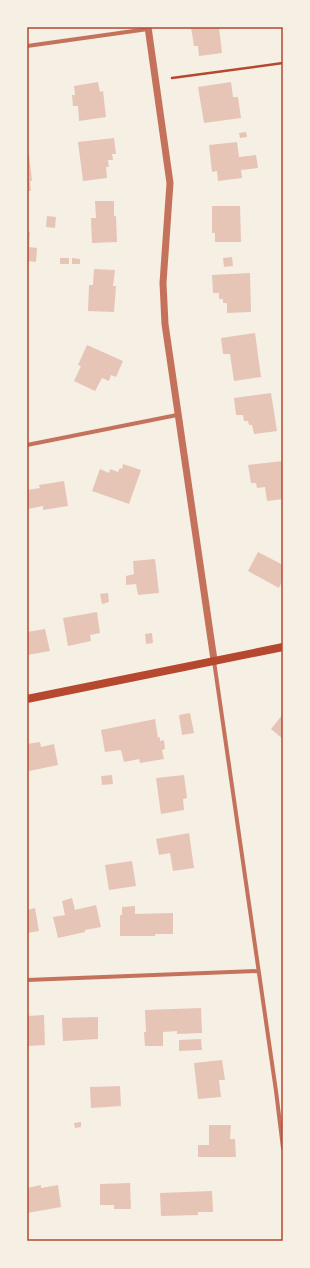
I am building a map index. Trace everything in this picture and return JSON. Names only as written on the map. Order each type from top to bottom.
[{"type":"main road","points":[[27,699],[283,647]]},
{"type":"street","points":[[27,46],[148,28],[170,183],[163,283],[165,324],[283,1148]]},
{"type":"street","points":[[27,445],[177,415]]},
{"type":"street","points":[[27,980],[258,971]]},
{"type":"path","points":[[172,78],[283,62]]},
{"type":"building","points":[[191,27],[219,27],[222,53],[199,56],[198,46],[194,46]]},
{"type":"building","points":[[98,82],[100,92],[103,91],[106,117],[79,121],[78,106],[73,106],[72,95],[75,95],[74,86]]},
{"type":"building","points":[[231,82],[233,97],[238,97],[241,118],[204,123],[198,87]]},
{"type":"building","points":[[246,132],[247,137],[240,138],[239,133]]},
{"type":"building","points":[[114,138],[116,154],[112,154],[113,160],[108,160],[109,167],[106,167],[107,178],[83,181],[78,142]]},
{"type":"building","points":[[237,142],[239,157],[256,155],[258,168],[241,170],[242,178],[218,181],[217,171],[212,172],[209,145]]},
{"type":"building","points":[[29,154],[32,181],[30,181],[31,191],[27,191],[27,155]]},
{"type":"building","points":[[95,201],[114,201],[117,242],[92,243],[91,218],[96,218]]},
{"type":"building","points":[[212,206],[240,206],[241,242],[215,242],[215,233],[212,233]]},
{"type":"building","points":[[47,216],[56,217],[55,228],[46,227]]},
{"type":"building","points":[[27,232],[30,232],[29,247],[37,248],[36,262],[27,261]]},
{"type":"building","points":[[232,257],[233,266],[224,267],[223,258]]},
{"type":"building","points":[[60,258],[69,258],[69,264],[60,264]]},
{"type":"building","points":[[72,258],[80,259],[80,264],[72,264]]},
{"type":"building","points":[[94,269],[115,270],[113,286],[116,286],[114,312],[88,311],[89,285],[93,285]]},
{"type":"building","points":[[250,273],[251,312],[227,313],[227,303],[223,303],[223,299],[219,299],[219,293],[213,293],[212,275]]},
{"type":"building","points":[[255,333],[261,377],[234,381],[230,354],[223,354],[221,338]]},
{"type":"building","points":[[87,345],[123,361],[116,377],[111,375],[109,381],[102,378],[95,391],[74,381],[81,366],[78,365]]},
{"type":"building","points":[[271,393],[277,431],[254,434],[252,425],[249,425],[248,421],[244,421],[243,415],[236,415],[234,398]]},
{"type":"building","points":[[283,461],[283,499],[267,501],[265,487],[257,488],[256,483],[251,483],[248,465]]},
{"type":"building","points":[[123,464],[141,470],[129,504],[92,491],[100,469],[109,473],[110,469],[118,472],[120,468],[122,469]]},
{"type":"building","points":[[64,481],[68,506],[43,510],[43,506],[28,509],[27,490],[40,488],[39,485]]},
{"type":"building","points":[[258,552],[283,565],[283,579],[279,588],[248,571]]},
{"type":"building","points":[[155,559],[159,593],[138,595],[136,584],[126,585],[126,576],[134,574],[133,561]]},
{"type":"building","points":[[108,593],[109,602],[102,604],[100,594]]},
{"type":"building","points":[[97,612],[100,633],[90,635],[91,641],[68,646],[63,618]]},
{"type":"building","points":[[45,629],[50,651],[27,655],[27,632]]},
{"type":"building","points":[[152,633],[153,643],[146,644],[145,634]]},
{"type":"building","points":[[190,713],[194,733],[182,735],[179,715]]},
{"type":"building","points":[[283,714],[283,739],[271,729]]},
{"type":"building","points":[[155,719],[158,738],[160,737],[160,741],[164,740],[165,749],[162,750],[164,759],[140,763],[139,759],[124,762],[121,750],[105,752],[101,730]]},
{"type":"building","points":[[40,742],[41,747],[54,744],[58,765],[29,771],[27,744]]},
{"type":"building","points":[[112,775],[113,784],[102,785],[101,776]]},
{"type":"building","points":[[184,775],[187,798],[183,799],[184,810],[161,814],[156,778]]},
{"type":"building","points":[[189,833],[194,868],[173,871],[170,853],[159,855],[156,839]]},
{"type":"building","points":[[132,861],[136,886],[109,890],[105,865]]},
{"type":"building","points":[[72,898],[75,910],[96,905],[101,927],[58,938],[53,917],[65,915],[62,901]]},
{"type":"building","points":[[135,906],[135,914],[173,913],[173,934],[155,934],[155,936],[120,936],[120,915],[122,915],[122,907]]},
{"type":"building","points":[[35,908],[39,931],[27,933],[27,910]]},
{"type":"building","points":[[201,1008],[202,1033],[177,1034],[177,1031],[163,1032],[163,1046],[145,1046],[145,1010]]},
{"type":"building","points":[[44,1015],[45,1045],[28,1046],[27,1016]]},
{"type":"building","points":[[98,1017],[98,1039],[63,1041],[62,1018]]},
{"type":"building","points":[[201,1039],[202,1050],[179,1051],[179,1040]]},
{"type":"building","points":[[222,1060],[225,1080],[219,1080],[221,1097],[198,1099],[194,1063]]},
{"type":"building","points":[[120,1086],[121,1106],[91,1108],[90,1087]]},
{"type":"building","points":[[81,1122],[81,1127],[75,1128],[74,1123]]},
{"type":"building","points":[[209,1125],[231,1125],[230,1139],[235,1139],[236,1157],[198,1157],[198,1145],[209,1145]]},
{"type":"building","points":[[130,1183],[131,1209],[114,1209],[114,1205],[100,1205],[100,1184]]},
{"type":"building","points":[[41,1185],[41,1188],[58,1185],[61,1207],[27,1213],[27,1188]]},
{"type":"building","points":[[212,1191],[213,1212],[198,1212],[198,1215],[161,1216],[160,1193]]}]
